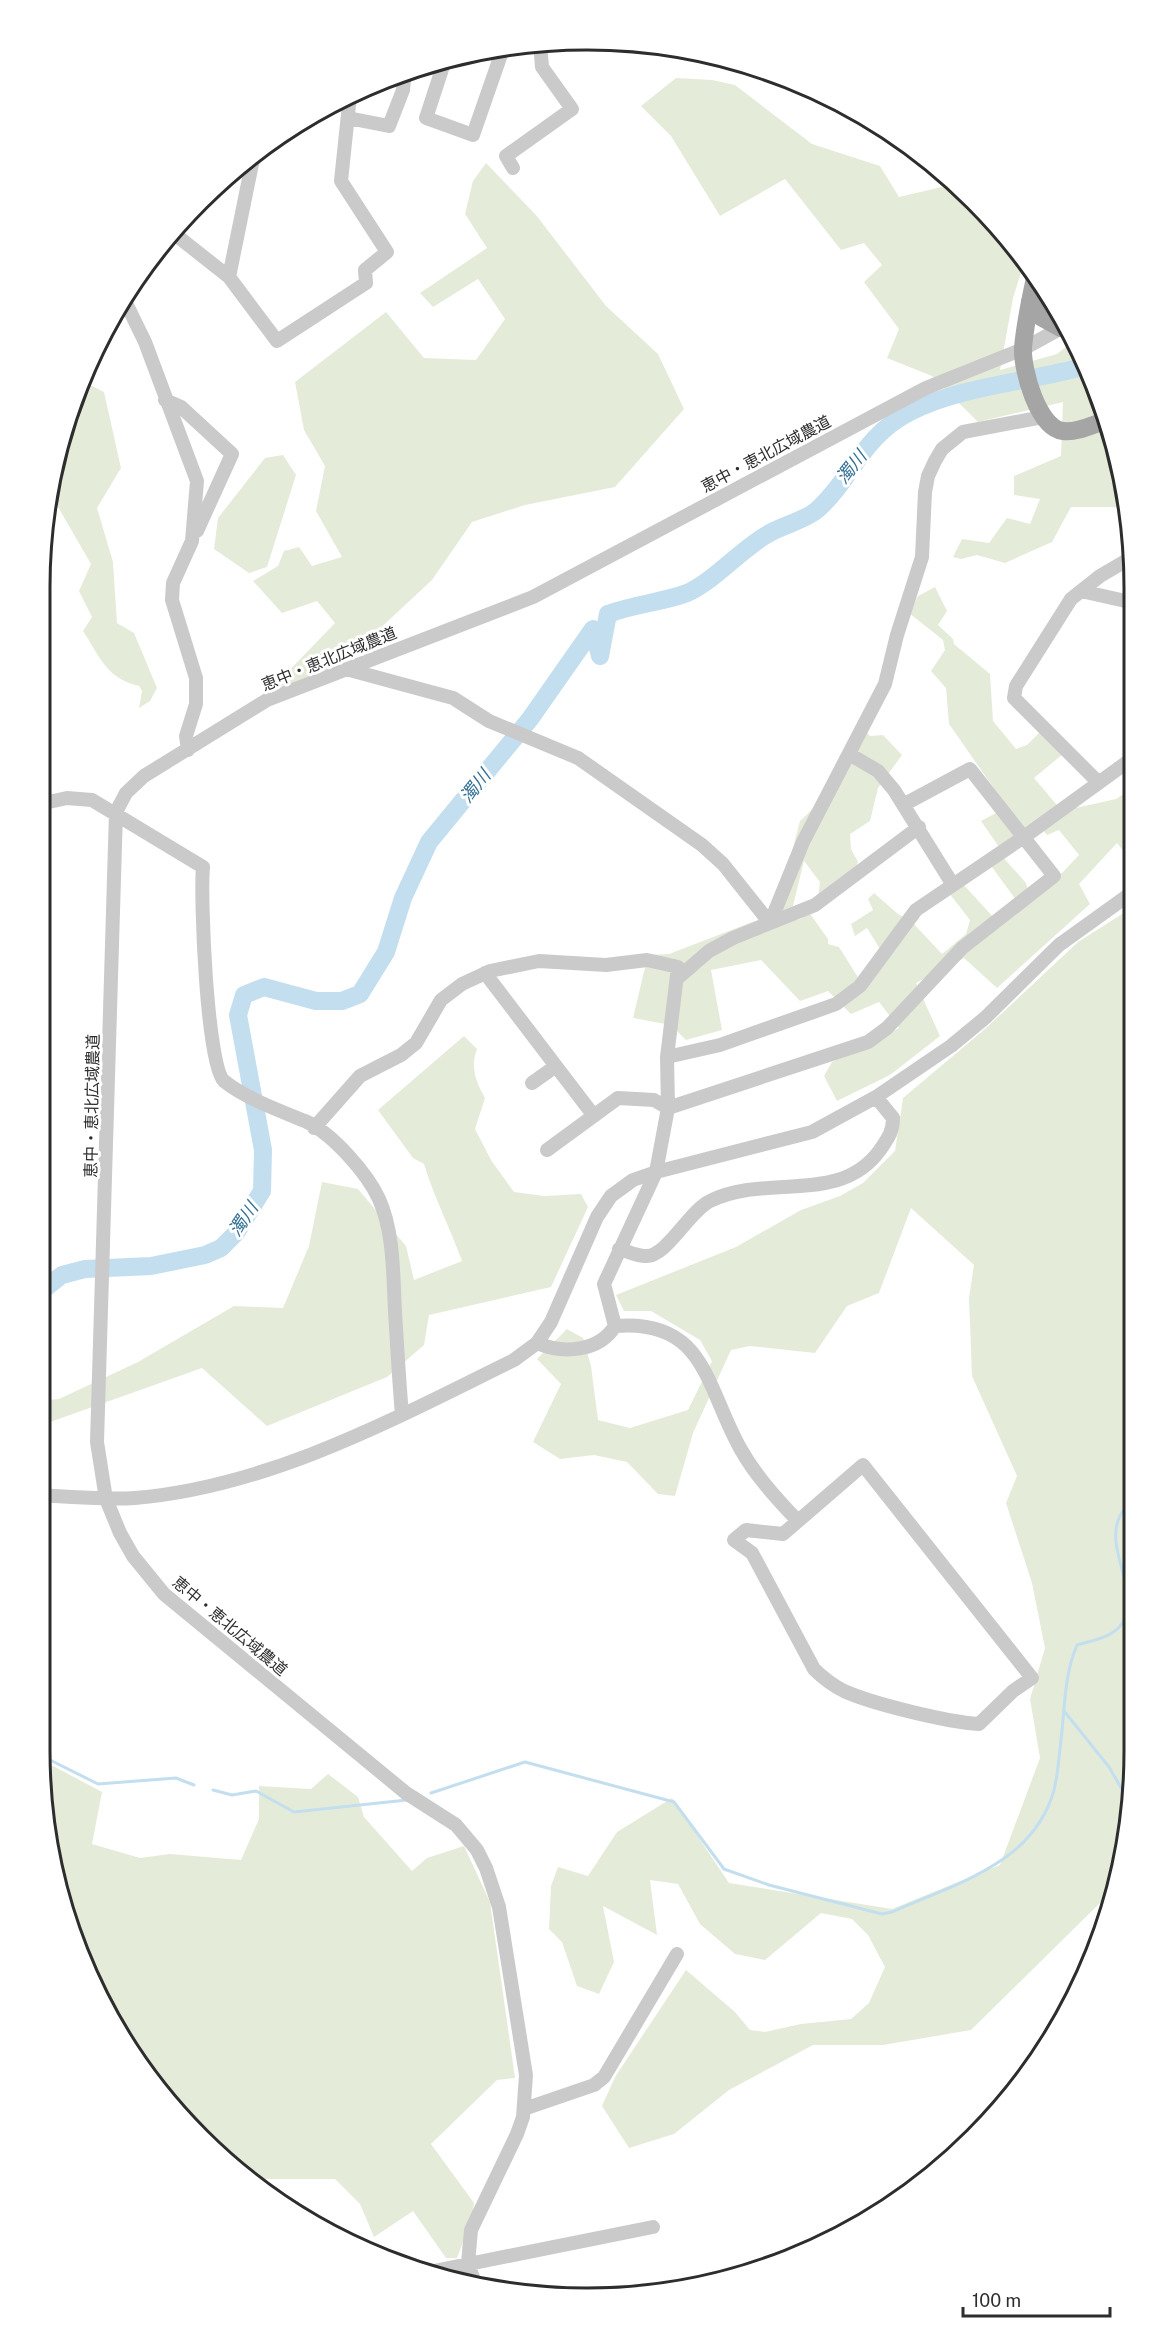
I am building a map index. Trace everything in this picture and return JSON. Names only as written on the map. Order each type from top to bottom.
[{"type":"main road","points":[[1033,288],[1023,349],[1025,370],[1040,410],[1051,426],[1064,432],[1098,423]]},
{"type":"main road","points":[[1030,301],[1041,317],[1055,325]]},
{"type":"street","points":[[513,168],[506,156],[572,109],[542,68],[541,52]]},
{"type":"street","points":[[442,70],[426,118],[473,135],[500,57]]},
{"type":"street","points":[[348,118],[389,126],[403,90],[404,82]]},
{"type":"street","points":[[179,237],[229,277],[277,341],[366,283],[365,270],[387,252],[341,181],[349,105]]},
{"type":"street","points":[[229,277],[251,167]]},
{"type":"street","points":[[128,307],[145,342],[197,482],[192,541]]},
{"type":"street","name":"恵中・恵北広域農道","points":[[472,2275],[468,2263],[471,2230],[511,2149],[524,2109],[526,2075],[499,1907],[490,1877],[477,1850],[456,1826],[406,1793],[164,1594],[133,1556],[106,1499],[98,1442],[116,812],[126,793],[144,776],[267,700],[533,597],[926,388],[1023,349],[1058,330]]},
{"type":"street","points":[[165,400],[181,407],[232,454],[173,583],[172,600],[196,678],[196,704],[186,736],[188,750]]},
{"type":"street","points":[[770,923],[803,842],[885,684],[897,635],[922,557],[925,492],[935,461],[942,449],[963,432],[1040,410]]},
{"type":"street","points":[[1098,782],[1014,698],[1016,686],[1071,599],[1100,576],[1123,563]]},
{"type":"street","points":[[1081,591],[1124,601]]},
{"type":"street","points":[[346,669],[453,698],[489,721],[578,758],[702,845],[723,864],[770,923]]},
{"type":"street","points":[[849,754],[878,771],[919,827],[953,885]]},
{"type":"street","points":[[667,1057],[720,1045],[836,1004],[848,997],[860,986],[916,910],[1024,837],[1124,764]]},
{"type":"street","points":[[547,1150],[618,1098],[654,1100],[668,1108],[868,1041],[887,1028],[962,948],[1054,876],[970,769],[903,805]]},
{"type":"street","points":[[50,802],[67,798],[92,800],[116,812],[203,867],[210,1035],[222,1080],[287,1116],[307,1122],[338,1145],[365,1176],[379,1199],[386,1221],[393,1272],[402,1415]]},
{"type":"street","points":[[679,977],[709,951],[815,904],[919,827]]},
{"type":"street","points":[[50,1496],[106,1499],[137,1498],[227,1482],[287,1463],[402,1415],[514,1360],[537,1343],[551,1322],[597,1217],[610,1196],[633,1180],[656,1172],[812,1132],[876,1097],[951,1046],[986,1017],[1059,945],[1124,898]]},
{"type":"street","points":[[314,1128],[360,1076],[401,1055],[416,1043],[441,1000],[462,984],[485,973],[539,961],[606,965],[647,960],[678,967],[679,977],[667,1057],[668,1108],[656,1172],[604,1284],[615,1326],[608,1338],[600,1343],[553,1349],[537,1343]]},
{"type":"street","points":[[485,973],[594,1116]]},
{"type":"street","points":[[532,1083],[556,1066]]},
{"type":"street","points":[[619,1249],[645,1256],[654,1255],[674,1238],[694,1212],[709,1201],[732,1193],[754,1187],[816,1185],[851,1176],[875,1156],[893,1131],[893,1118],[876,1097]]},
{"type":"street","points":[[615,1326],[651,1327],[677,1338],[688,1347],[709,1377],[719,1407],[741,1450],[765,1485],[797,1520]]},
{"type":"street","points":[[863,1465],[1032,1678],[1012,1691],[979,1724],[960,1723],[872,1700],[844,1691],[826,1681],[814,1669],[752,1553],[734,1540],[746,1530],[783,1534],[797,1520],[863,1465]]},
{"type":"street","points":[[524,2109],[594,2085],[604,2077],[677,1954]]},
{"type":"street","points":[[445,2268],[653,2227]]},
{"type":"green space","points":[[676,78],[712,80],[735,85],[812,144],[880,166],[899,197],[944,186],[990,232],[1021,272],[1013,298],[1000,370],[1057,354],[1067,346],[1095,414],[1117,507],[1071,507],[1052,542],[1005,563],[977,555],[961,559],[953,557],[962,539],[989,543],[1007,518],[1030,524],[1040,499],[1014,495],[1014,476],[1061,456],[1063,402],[978,422],[932,376],[887,358],[899,329],[864,282],[882,265],[864,243],[841,250],[785,179],[720,216],[671,136],[641,106]]},
{"type":"green space","points":[[486,163],[536,215],[606,306],[658,354],[684,409],[615,487],[525,505],[472,522],[432,580],[345,661],[276,694],[277,683],[335,623],[317,601],[282,613],[253,581],[278,566],[284,551],[299,547],[312,566],[342,557],[316,511],[325,466],[304,430],[295,382],[386,312],[424,358],[476,360],[505,319],[478,279],[433,307],[420,293],[487,248],[465,214],[473,181]]},
{"type":"green space","points":[[89,384],[104,392],[121,468],[97,508],[113,562],[117,623],[134,633],[157,688],[150,701],[139,708],[142,691],[139,686],[111,672],[99,658],[83,631],[92,617],[79,591],[91,564],[56,504],[68,448]]},
{"type":"green space","points":[[283,455],[296,475],[267,567],[249,573],[214,549],[218,518],[265,458]]},
{"type":"green space","points":[[935,587],[947,611],[938,625],[953,639],[954,644],[990,674],[993,721],[1016,749],[1027,745],[1041,731],[1063,754],[1034,778],[1062,811],[1116,799],[1124,794],[1124,852],[1117,843],[1079,884],[1090,904],[997,988],[964,958],[916,983],[940,1036],[890,1075],[837,1101],[824,1076],[832,1062],[899,1028],[879,1002],[851,1014],[828,991],[800,1001],[761,960],[711,970],[722,1030],[686,1040],[671,1025],[633,1018],[648,955],[669,954],[776,913],[800,821],[810,812],[826,789],[860,726],[870,736],[883,735],[902,755],[878,788],[870,821],[850,834],[851,849],[858,862],[846,891],[827,890],[818,899],[820,882],[804,861],[790,918],[797,920],[802,918],[805,910],[808,911],[828,939],[828,944],[839,947],[864,987],[885,957],[867,928],[855,936],[851,924],[873,910],[868,899],[874,893],[898,914],[912,922],[942,954],[966,934],[970,920],[949,893],[962,883],[994,918],[1016,900],[989,863],[1001,855],[1026,883],[1030,896],[1063,872],[1079,855],[1059,830],[1047,835],[1041,828],[999,847],[981,821],[1007,807],[949,724],[946,688],[931,671],[945,650],[943,640],[909,613],[918,596]]},
{"type":"green space","points":[[1124,913],[1124,1750],[1119,1821],[1101,1902],[971,2030],[883,2045],[813,2045],[729,2090],[674,2134],[629,2148],[602,2106],[615,2077],[686,1970],[735,2012],[750,2030],[765,2032],[801,2024],[851,2019],[869,2003],[885,1967],[868,1935],[852,1919],[821,1913],[765,1960],[735,1954],[700,1924],[678,1884],[650,1880],[657,1935],[603,1906],[614,1962],[599,1994],[577,1986],[562,1942],[549,1929],[551,1886],[558,1867],[588,1876],[617,1832],[672,1798],[729,1883],[892,1909],[1000,1865],[1040,1758],[1030,1699],[1045,1648],[1032,1583],[1006,1503],[1017,1476],[972,1376],[969,1298],[974,1265],[911,1208],[879,1293],[847,1306],[815,1353],[750,1346],[731,1350],[693,1433],[675,1496],[658,1494],[627,1462],[594,1455],[560,1459],[533,1442],[561,1384],[537,1359],[567,1329],[583,1338],[591,1366],[598,1420],[630,1428],[688,1410],[712,1361],[700,1340],[651,1311],[624,1311],[616,1295],[736,1247],[801,1210],[840,1196],[863,1183],[895,1151],[903,1098],[985,1029],[1078,942]]},
{"type":"green space","points":[[464,1036],[477,1049],[474,1062],[475,1074],[485,1098],[475,1129],[491,1160],[514,1192],[544,1196],[581,1194],[588,1207],[551,1287],[429,1315],[424,1345],[387,1377],[267,1426],[202,1368],[50,1422],[50,1400],[59,1399],[138,1362],[234,1306],[283,1308],[309,1246],[322,1182],[358,1189],[406,1246],[414,1280],[462,1261],[424,1164],[413,1158],[378,1110]]},
{"type":"green space","points":[[50,1765],[102,1792],[92,1844],[140,1858],[170,1854],[241,1860],[259,1819],[259,1786],[311,1789],[328,1774],[358,1797],[364,1817],[412,1871],[427,1858],[464,1846],[490,1902],[515,2078],[497,2080],[431,2144],[474,2203],[472,2218],[457,2258],[446,2258],[413,2211],[374,2237],[360,2204],[335,2179],[263,2179],[232,2154],[183,2105],[140,2049],[105,1988],[78,1923],[60,1855],[54,1821]]},
{"type":"waterway","name":"濁川","points":[[50,1284],[62,1275],[85,1269],[151,1266],[205,1255],[221,1248],[236,1233],[262,1191],[263,1150],[238,1015],[244,995],[264,987],[316,1001],[342,1001],[360,994],[386,952],[403,898],[429,842],[530,719],[593,629],[600,656],[608,614],[687,593],[707,581],[758,540],[812,514],[840,485],[880,433],[910,412],[930,403],[973,390],[1077,368]]},
{"type":"waterway","points":[[1124,1510],[1116,1530],[1116,1546],[1124,1578]]},
{"type":"waterway","points":[[431,1793],[525,1762],[674,1802],[724,1869],[769,1885],[882,1914],[892,1912],[965,1881],[989,1868],[1010,1854],[1029,1836],[1044,1815],[1054,1790],[1067,1680],[1077,1645],[1112,1633],[1124,1619]]},
{"type":"waterway","points":[[1064,1711],[1109,1767],[1122,1789]]},
{"type":"waterway","points":[[50,1760],[98,1784],[176,1778],[194,1785]]},
{"type":"waterway","points":[[213,1790],[232,1795],[256,1791],[294,1812],[407,1800]]}]
